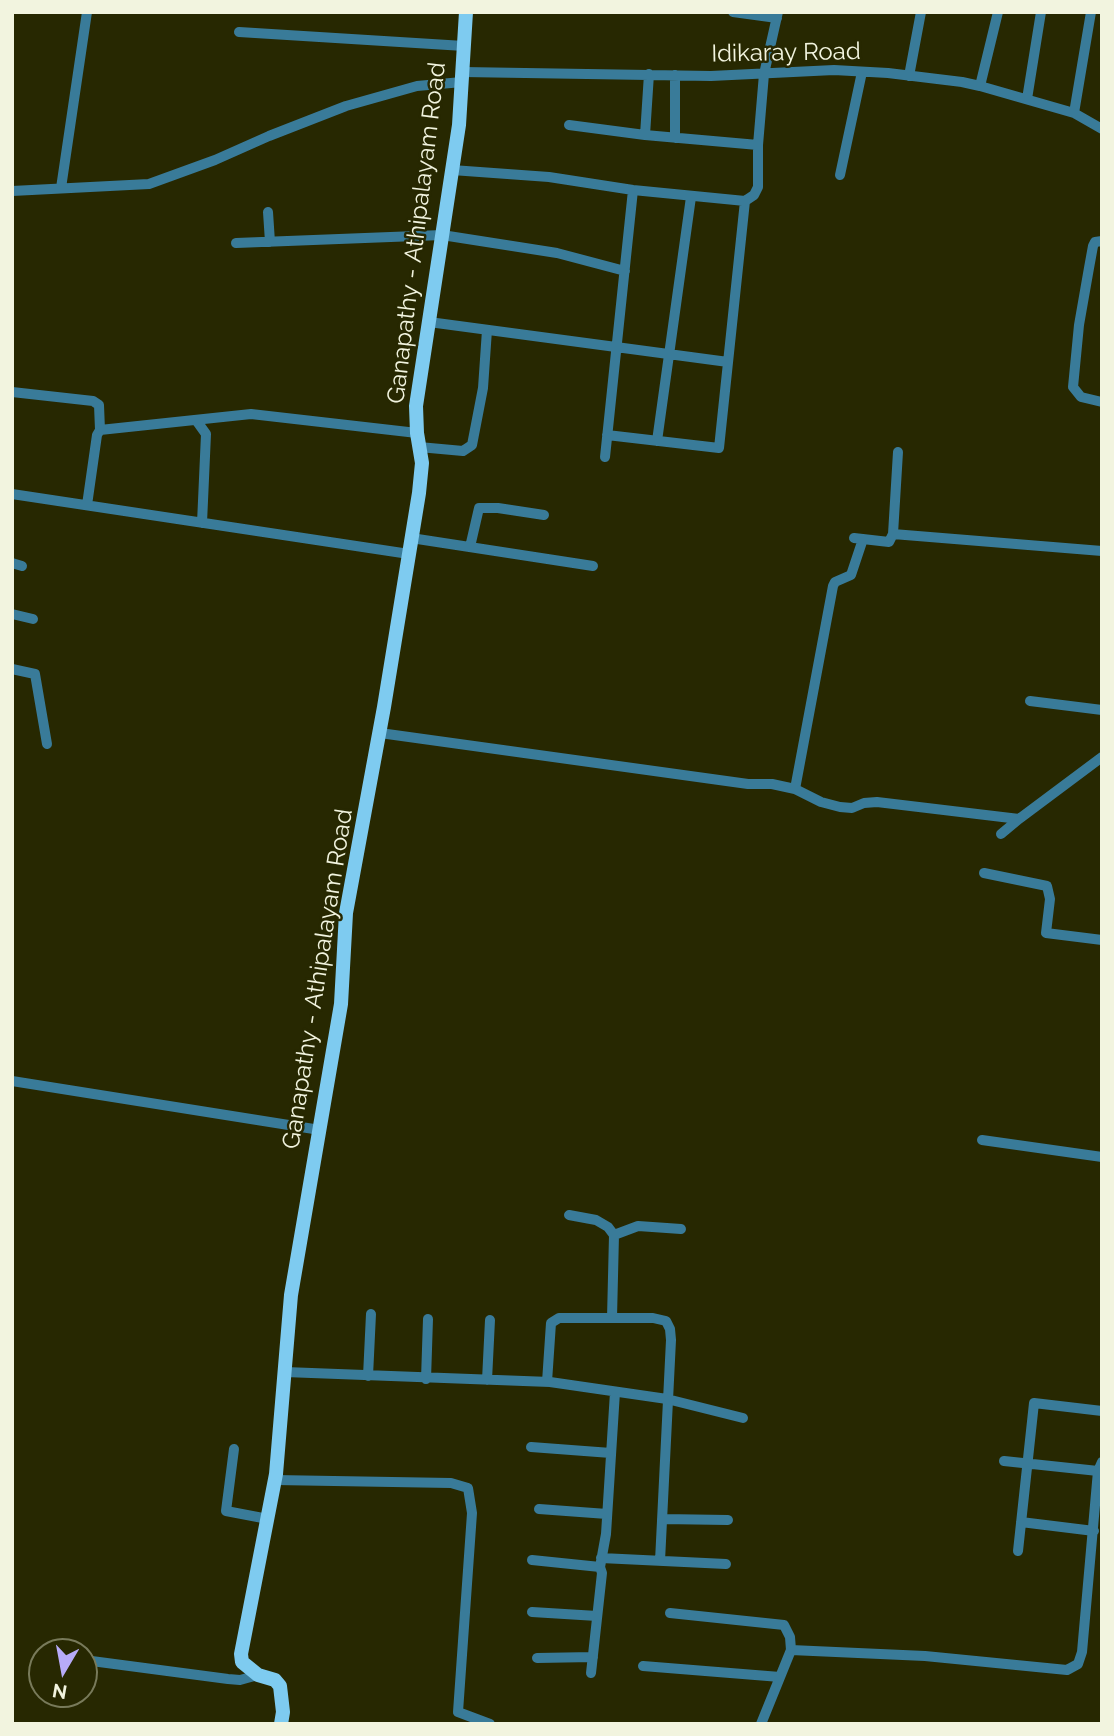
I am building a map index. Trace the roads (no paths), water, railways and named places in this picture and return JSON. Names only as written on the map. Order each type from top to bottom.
[{"type":"main road","name":"Ganapathy - Athipalayam Road","points":[[281,1724],[283,1712],[280,1686],[275,1681],[258,1675],[242,1662],[241,1654],[275,1480],[291,1295],[341,1004],[346,912],[380,733],[422,463],[416,406],[452,170],[463,77],[466,12]]},
{"type":"street","points":[[61,188],[87,12]]},
{"type":"street","points":[[452,170],[549,177],[633,190],[745,201],[754,195],[758,187],[758,145],[764,74],[778,15],[733,12]]},
{"type":"street","points":[[909,76],[921,12]]},
{"type":"street","points":[[980,86],[998,12]]},
{"type":"street","points":[[1027,99],[1041,12]]},
{"type":"street","points":[[1074,113],[1091,12]]},
{"type":"street","points":[[239,32],[464,46]]},
{"type":"street","name":"Idikaray Road","points":[[12,191],[149,184],[346,106],[417,86],[463,77],[764,74],[834,70],[862,72],[980,86],[1074,113],[1102,129]]},
{"type":"street","points":[[840,175],[862,72]]},
{"type":"street","points":[[645,135],[649,74]]},
{"type":"street","points":[[675,75],[675,138]]},
{"type":"street","points":[[569,125],[758,145]]},
{"type":"street","points":[[606,457],[633,190]]},
{"type":"street","points":[[657,441],[691,197]]},
{"type":"street","points":[[607,435],[719,448],[745,201]]},
{"type":"street","points":[[268,212],[270,242]]},
{"type":"street","points":[[236,243],[442,234],[557,253],[625,271]]},
{"type":"street","points":[[1102,241],[1095,242],[1093,246],[1079,325],[1073,387],[1081,397],[1102,402]]},
{"type":"street","points":[[429,322],[728,362]]},
{"type":"street","points":[[100,430],[251,414],[418,440],[463,451],[472,445],[483,388],[487,330]]},
{"type":"street","points":[[12,393],[93,401],[99,405],[100,430],[97,435],[87,505]]},
{"type":"street","points":[[196,420],[206,434],[202,523]]},
{"type":"street","points":[[795,789],[833,586],[835,582],[849,577],[858,538],[889,542],[893,534],[898,452]]},
{"type":"street","points":[[12,494],[409,554]]},
{"type":"street","points":[[470,547],[479,508],[498,508],[544,516]]},
{"type":"street","points":[[893,534],[1102,551]]},
{"type":"street","points":[[411,538],[593,566]]},
{"type":"street","points":[[12,614],[33,620]]},
{"type":"street","points":[[12,669],[35,674],[47,744]]},
{"type":"street","points":[[1030,701],[1102,710]]},
{"type":"street","points":[[380,733],[748,784],[772,784],[795,789],[821,802],[840,807],[852,808],[877,802],[1019,819]]},
{"type":"street","points":[[1001,834],[1102,757]]},
{"type":"street","points":[[984,873],[1047,886],[1050,899],[1046,933],[1102,940]]},
{"type":"street","points":[[12,1081],[320,1130]]},
{"type":"street","points":[[982,1140],[1102,1157]]},
{"type":"street","points":[[569,1215],[596,1220],[608,1227],[614,1235],[612,1318]]},
{"type":"street","points":[[614,1235],[638,1226],[681,1229]]},
{"type":"street","points":[[368,1376],[371,1314]]},
{"type":"street","points":[[547,1382],[551,1323],[567,1317],[653,1318],[666,1321],[671,1340],[660,1561]]},
{"type":"street","points":[[426,1379],[428,1319]]},
{"type":"street","points":[[486,1380],[490,1320]]},
{"type":"street","points":[[285,1372],[547,1382],[667,1399],[743,1418]]},
{"type":"street","points":[[591,1673],[607,1514],[615,1392]]},
{"type":"street","points":[[1018,1551],[1034,1403],[1102,1411]]},
{"type":"street","points":[[531,1447],[611,1453]]},
{"type":"street","points":[[234,1449],[226,1511],[268,1519]]},
{"type":"street","points":[[791,1650],[925,1656],[1067,1670],[1078,1664],[1082,1652],[1100,1467],[1004,1461]]},
{"type":"street","points":[[275,1480],[451,1483],[468,1488],[472,1513],[458,1712],[464,1719],[490,1724]]},
{"type":"street","points":[[539,1509],[607,1514]]},
{"type":"street","points":[[662,1519],[728,1520]]},
{"type":"street","points":[[1021,1522],[1094,1531]]},
{"type":"street","points":[[532,1560],[726,1564]]},
{"type":"street","points":[[532,1612],[597,1616]]},
{"type":"street","points":[[670,1613],[785,1625],[791,1650],[761,1724]]},
{"type":"street","points":[[537,1658],[593,1657]]},
{"type":"street","points":[[98,1662],[240,1680],[258,1675]]},
{"type":"street","points":[[643,1666],[780,1677]]}]
